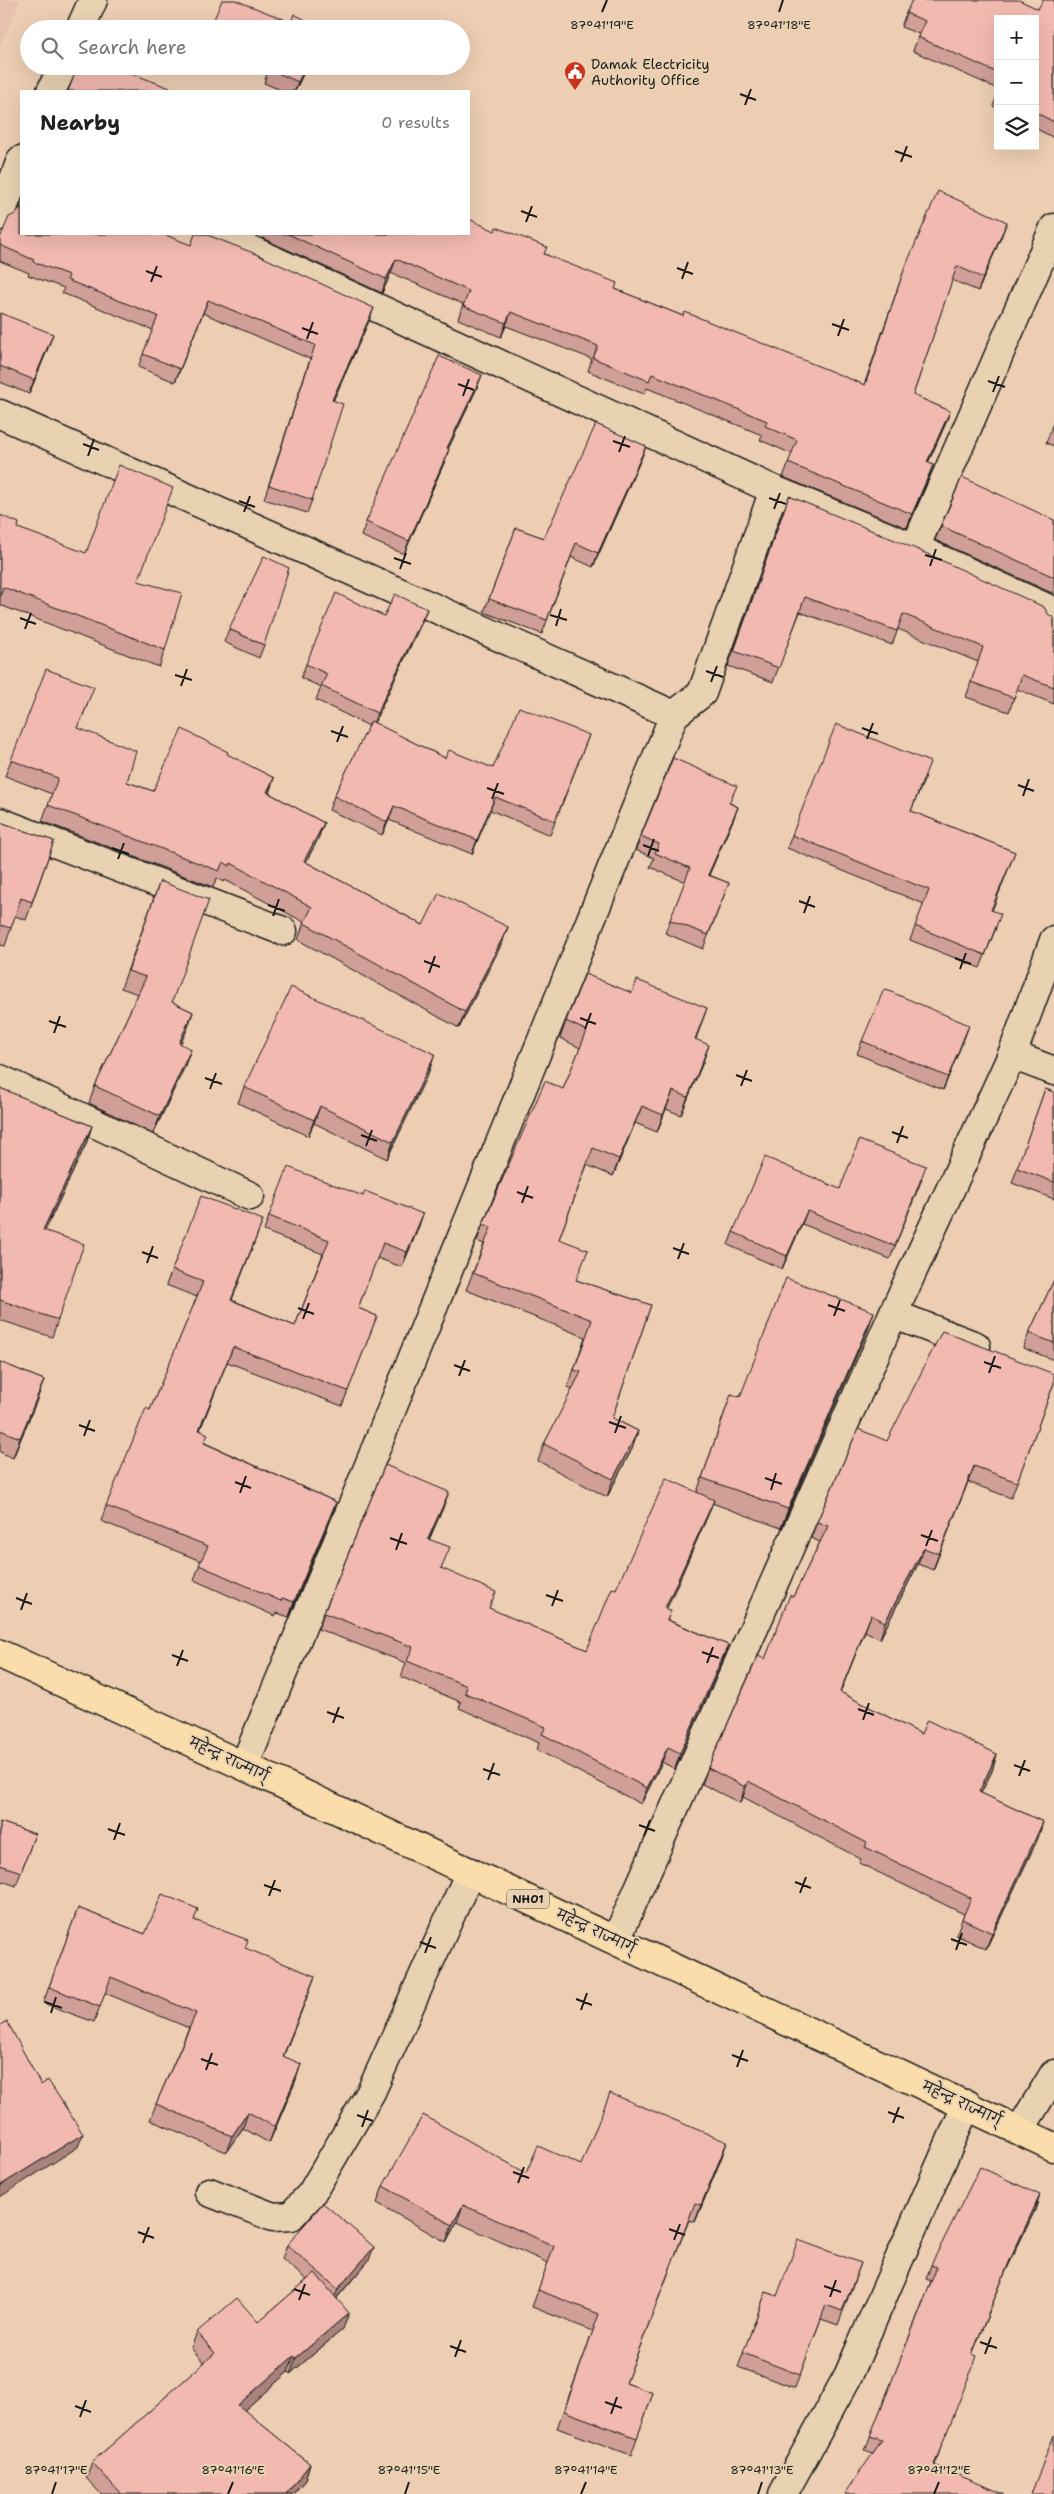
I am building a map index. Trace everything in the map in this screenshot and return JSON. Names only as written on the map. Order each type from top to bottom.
[{"type":"highway","name":"महेन्द्र राज्मार्ग्","points":[[0,1654],[967,2104],[1054,2147]]},
{"type":"street","points":[[84,20],[93,0]]},
{"type":"street","points":[[52,90],[59,75]]},
{"type":"street","points":[[0,216],[20,163]]},
{"type":"street","points":[[915,548],[1054,228]]},
{"type":"street","points":[[218,235],[774,490],[915,548],[1051,610],[1054,618]]},
{"type":"street","points":[[0,414],[674,715]]},
{"type":"street","points":[[244,1766],[356,1498],[674,715],[702,693],[774,490]]},
{"type":"street","points":[[0,822],[283,931]]},
{"type":"street","points":[[616,1940],[893,1314],[1012,1055],[1054,940]]},
{"type":"street","points":[[1012,1055],[1054,1071]]},
{"type":"street","points":[[0,1079],[250,1196]]},
{"type":"street","points":[[893,1314],[1000,1355]]},
{"type":"street","points":[[209,2192],[273,2217],[291,2216],[311,2194],[371,2092],[470,1872]]},
{"type":"street","points":[[1020,2130],[1054,2074]]},
{"type":"street","points":[[783,2494],[848,2376],[967,2104]]},
{"type":"shaded area","points":[[0,0],[21,0],[0,46]]},
{"type":"building","points":[[222,0],[235,0],[286,20],[214,20]]},
{"type":"building","points":[[912,0],[1019,0],[1038,9],[1043,0],[1054,0],[1054,122],[1039,114],[1039,15],[994,15],[994,71],[918,37],[925,21],[906,13]]},
{"type":"building","points":[[294,14],[306,20],[292,20]]},
{"type":"building","points":[[74,75],[136,75],[175,90],[68,90]]},
{"type":"building","points":[[282,75],[302,75],[298,82]]},
{"type":"building","points":[[938,191],[1007,222],[983,278],[957,266],[913,395],[950,411],[927,462],[933,465],[912,514],[788,463],[797,440],[765,426],[767,421],[652,374],[649,381],[593,358],[598,346],[511,312],[506,323],[463,306],[469,291],[396,259],[386,279],[290,235],[470,235],[470,219],[495,231],[496,227],[547,247],[544,254],[617,283],[615,289],[683,316],[685,312],[865,385],[904,270]]},
{"type":"building","points":[[20,208],[20,235],[166,235],[191,245],[195,235],[208,235],[256,254],[374,308],[332,400],[343,404],[312,500],[269,485],[315,345],[208,300],[180,369],[143,354],[158,316],[67,280],[69,275],[33,262],[34,260],[0,245],[0,238],[9,217]]},
{"type":"building","points":[[0,313],[53,334],[34,380],[0,366]]},
{"type":"building","points":[[439,356],[482,375],[447,448],[449,449],[409,541],[366,522]]},
{"type":"building","points":[[596,424],[646,446],[598,553],[576,543],[547,620],[489,599],[516,528],[544,538]]},
{"type":"building","points":[[119,465],[173,488],[138,581],[182,593],[165,650],[3,587],[0,597],[0,515],[19,523],[18,528],[86,553]]},
{"type":"building","points":[[962,477],[1054,520],[1054,577],[941,526]]},
{"type":"building","points":[[789,496],[914,548],[1044,607],[1049,615],[1054,618],[1054,687],[1022,675],[1014,698],[971,682],[983,647],[903,614],[897,631],[805,597],[779,668],[734,651]]},
{"type":"building","points":[[264,556],[289,568],[264,645],[229,629]]},
{"type":"building","points":[[336,593],[384,616],[395,594],[427,609],[377,713],[321,686],[327,674],[306,664]]},
{"type":"building","points":[[46,669],[94,687],[78,728],[136,751],[127,782],[153,791],[182,729],[274,778],[267,792],[324,823],[304,861],[423,925],[439,893],[508,927],[465,1012],[304,923],[312,907],[231,863],[230,866],[223,862],[219,871],[48,805],[58,778],[11,760]]},
{"type":"building","points":[[519,707],[589,735],[555,821],[495,797],[477,840],[394,806],[387,822],[334,796],[371,721],[445,758],[449,750],[493,768]]},
{"type":"building","points":[[836,724],[930,762],[911,811],[1015,852],[991,910],[1001,914],[985,955],[915,926],[929,890],[792,835]]},
{"type":"building","points":[[673,758],[737,786],[729,803],[738,807],[708,875],[729,883],[708,935],[670,920],[690,868],[655,853],[659,844],[641,836]]},
{"type":"building","points":[[0,822],[54,841],[32,902],[21,898],[11,928],[0,925]]},
{"type":"building","points":[[160,881],[209,900],[172,1002],[193,1012],[179,1043],[191,1049],[160,1116],[95,1086],[146,977],[128,971]]},
{"type":"building","points":[[585,974],[632,993],[637,980],[707,1008],[695,1039],[709,1045],[688,1097],[673,1091],[663,1115],[642,1106],[619,1159],[593,1148],[559,1239],[588,1250],[576,1280],[651,1305],[612,1418],[638,1431],[613,1479],[544,1444],[581,1372],[574,1370],[592,1320],[473,1273],[491,1227],[483,1224],[545,1081],[563,1089],[587,1031],[566,1021]]},
{"type":"building","points":[[291,987],[435,1054],[393,1142],[320,1106],[314,1120],[244,1087]]},
{"type":"building","points":[[884,989],[969,1025],[948,1077],[862,1041]]},
{"type":"building","points":[[0,1088],[92,1126],[43,1230],[84,1244],[58,1320],[0,1300]]},
{"type":"building","points":[[1045,1089],[1054,1092],[1054,1182],[1017,1168]]},
{"type":"building","points":[[859,1140],[926,1166],[895,1246],[807,1211],[787,1256],[733,1232],[765,1157],[840,1189]]},
{"type":"building","points":[[288,1167],[363,1196],[365,1191],[423,1214],[407,1252],[383,1243],[358,1308],[377,1316],[348,1391],[233,1347],[199,1430],[208,1434],[204,1443],[336,1502],[294,1602],[282,1598],[281,1601],[199,1565],[208,1546],[106,1506],[146,1408],[150,1410],[203,1282],[172,1270],[201,1196],[263,1220],[231,1300],[295,1326],[329,1240],[269,1216]]},
{"type":"building","points":[[786,1278],[874,1312],[788,1509],[702,1478],[731,1394],[740,1397]]},
{"type":"building","points":[[1054,1280],[1054,1343],[1029,1333]]},
{"type":"building","points":[[942,1331],[1054,1374],[1054,1383],[1017,1482],[974,1466],[939,1554],[924,1548],[885,1622],[871,1615],[840,1692],[921,1734],[927,1720],[997,1754],[979,1792],[1043,1822],[992,1933],[962,1919],[971,1898],[865,1847],[867,1843],[748,1781],[745,1787],[708,1768],[758,1656],[765,1659],[790,1595],[793,1597],[828,1526],[817,1522],[858,1429],[887,1441]]},
{"type":"building","points":[[0,1362],[44,1380],[20,1438],[0,1430]]},
{"type":"building","points":[[385,1465],[449,1492],[428,1539],[450,1547],[441,1568],[496,1592],[489,1608],[587,1650],[612,1588],[616,1589],[666,1478],[714,1500],[665,1608],[671,1611],[667,1620],[728,1645],[680,1753],[668,1747],[647,1788],[542,1734],[546,1727],[465,1693],[467,1686],[407,1661],[413,1647],[324,1613]]},
{"type":"building","points":[[0,1822],[35,1834],[21,1872],[0,1865]]},
{"type":"building","points":[[162,1894],[198,1909],[194,1920],[248,1940],[245,1948],[315,1976],[283,2056],[301,2064],[275,2127],[248,2112],[232,2136],[156,2104],[196,2013],[111,1977],[100,2007],[49,1987],[78,1908],[145,1934]]},
{"type":"building","points":[[7,2021],[41,2085],[48,2080],[83,2134],[1,2185],[0,2025]]},
{"type":"building","points":[[610,2093],[727,2142],[701,2205],[695,2203],[626,2383],[653,2393],[637,2438],[564,2411],[599,2314],[538,2290],[554,2246],[463,2205],[452,2225],[383,2186],[423,2115],[526,2173],[538,2146],[581,2165]]},
{"type":"building","points":[[980,2167],[1040,2195],[1010,2260],[972,2354],[977,2356],[934,2465],[1004,2494],[845,2494],[882,2440],[870,2436],[937,2267],[931,2265]]},
{"type":"building","points":[[323,2203],[374,2247],[338,2289],[287,2245]]},
{"type":"building","points":[[798,2240],[861,2263],[842,2311],[826,2305],[800,2375],[743,2353],[766,2292],[777,2296]]},
{"type":"building","points":[[315,2273],[349,2313],[296,2358],[294,2356],[238,2405],[310,2464],[286,2494],[121,2494],[92,2462],[215,2353],[197,2332],[237,2298],[258,2322]]},
{"type":"building","points":[[1054,2435],[1054,2494],[1031,2494]]},
{"type":"place","name":"Damak Electricity Authority Office","points":[[575,91]]}]
